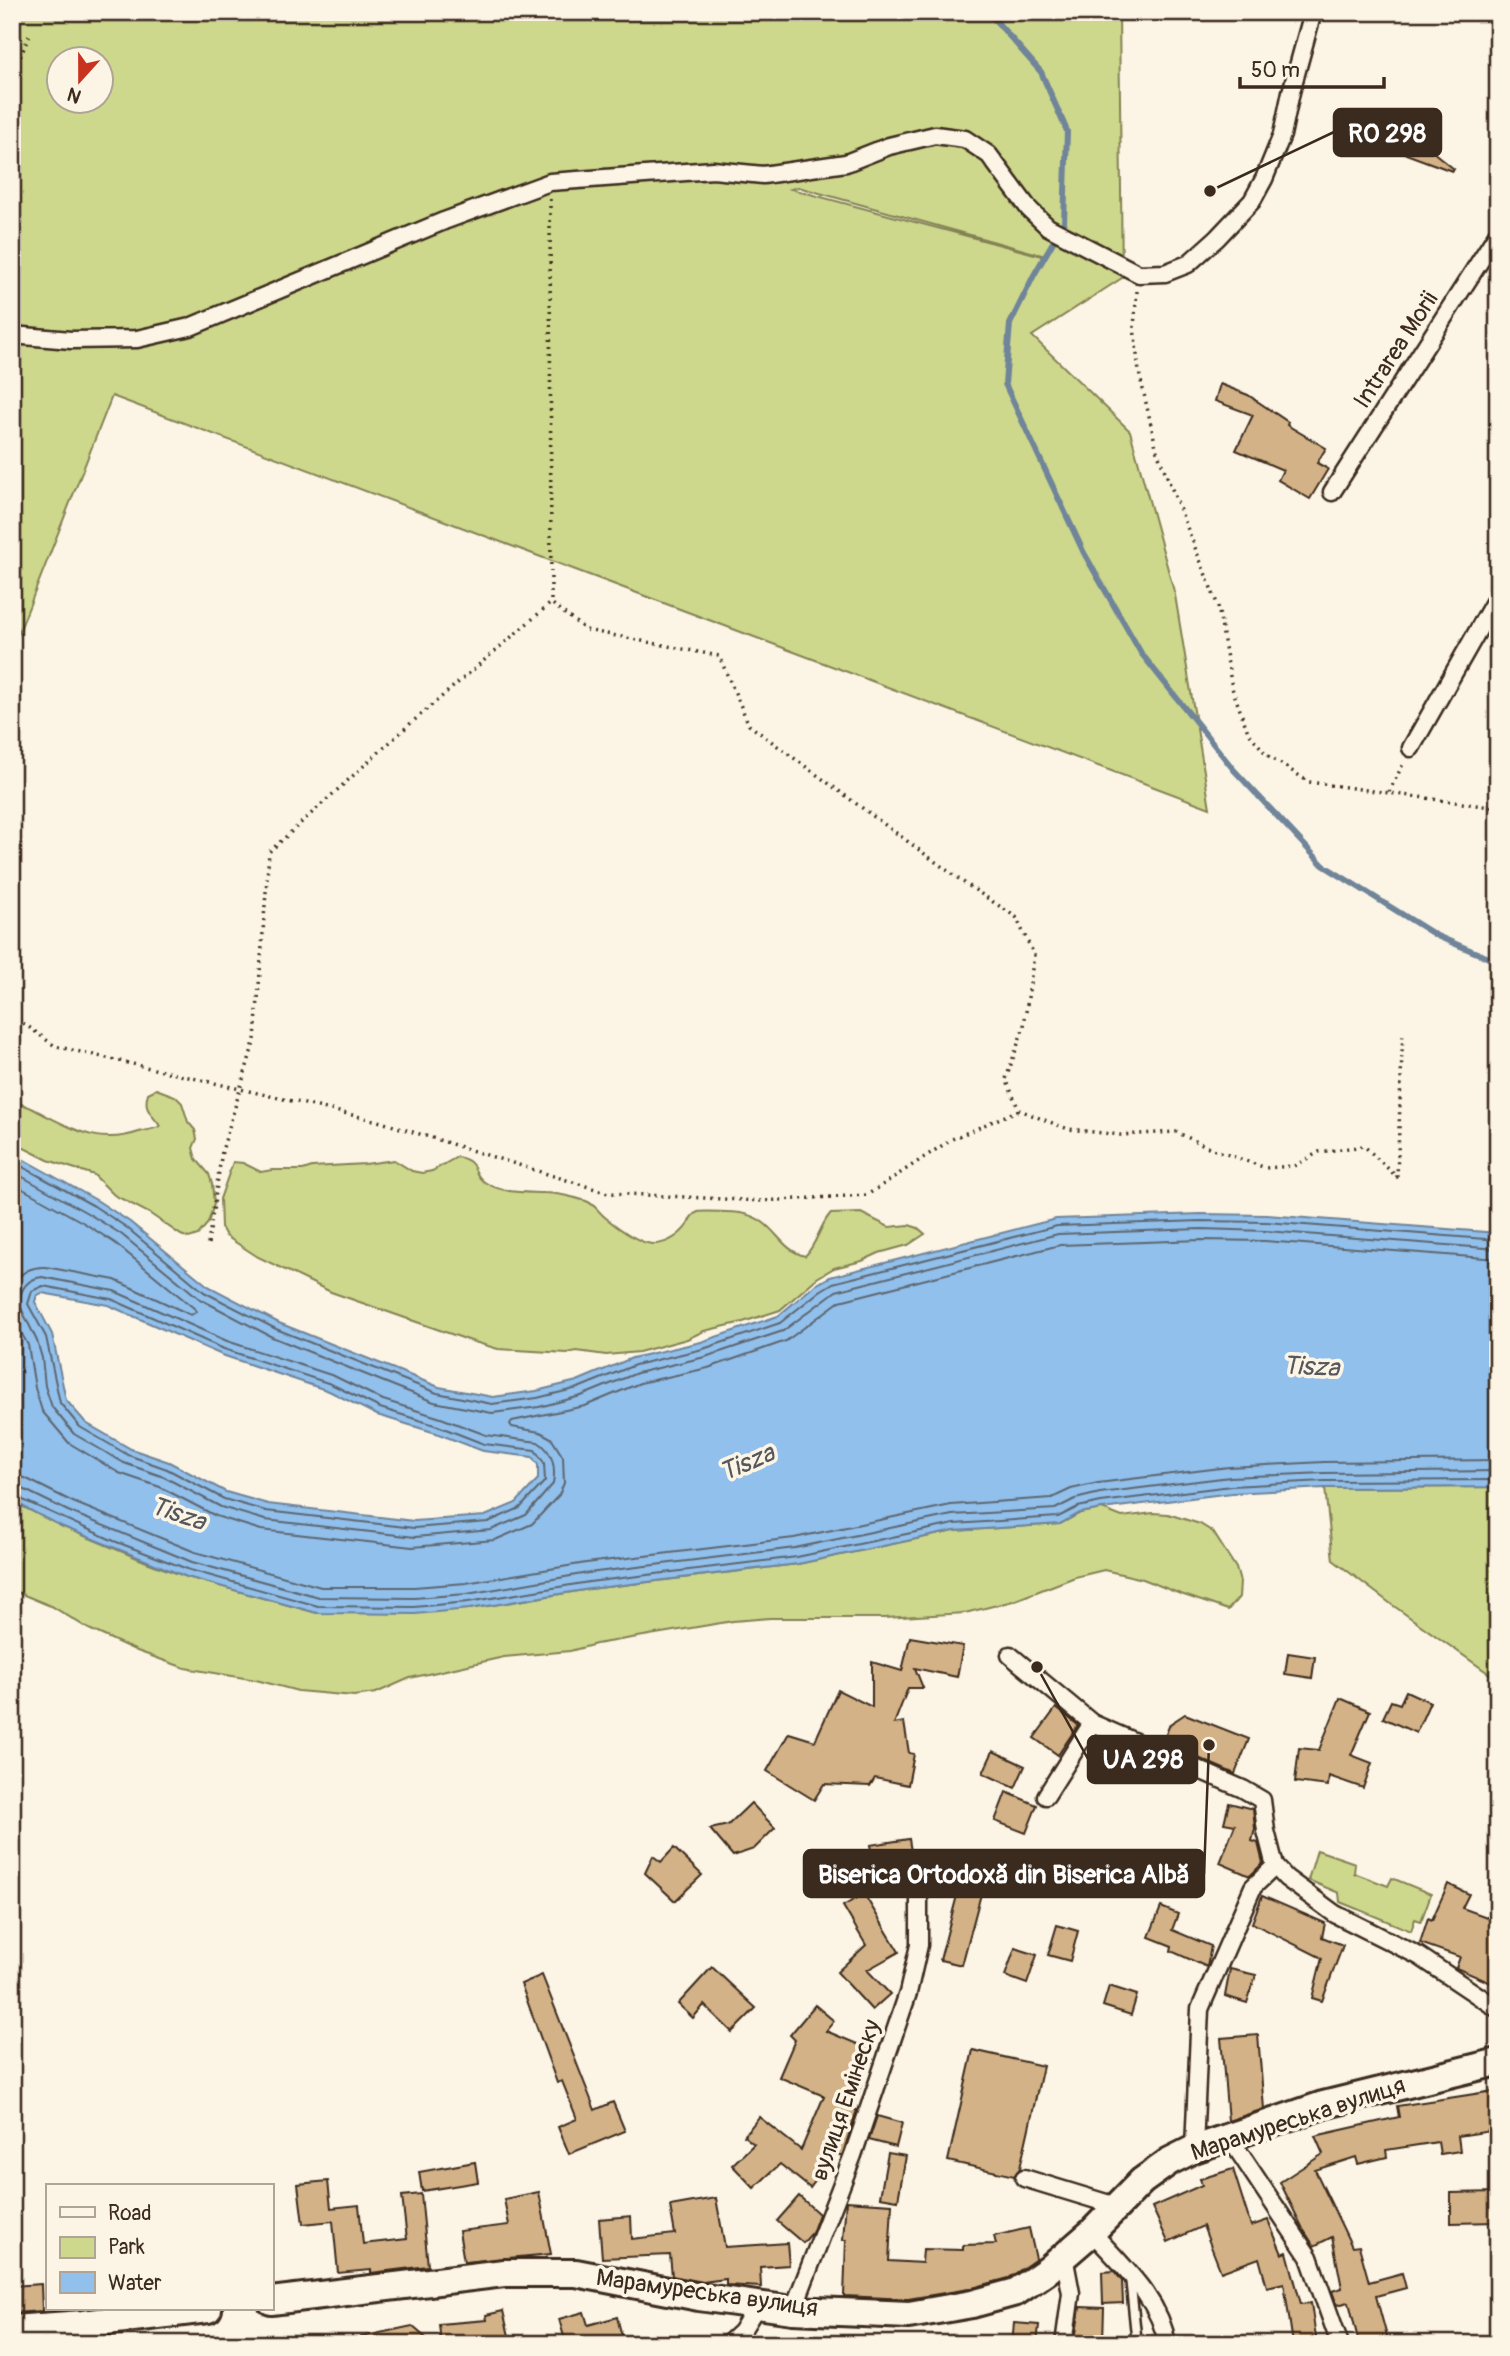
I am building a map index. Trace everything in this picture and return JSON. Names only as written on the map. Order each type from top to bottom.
[{"type":"main road","name":"Марамуреська вулиця","points":[[273,2301],[503,2273],[576,2273],[699,2297],[793,2310],[909,2315],[972,2304],[1016,2292],[1048,2270],[1092,2232],[1142,2180],[1194,2149],[1323,2105],[1498,2062]]},
{"type":"main road","points":[[12,2329],[83,2324],[200,2310]]},
{"type":"street","points":[[12,335],[71,340],[137,339],[190,327],[444,221],[550,182],[713,170],[763,175],[846,163],[889,146],[934,135],[965,139],[989,155],[1029,209],[1048,227],[1139,274],[1165,274],[1188,264],[1217,239],[1252,201],[1282,135],[1313,12]]},
{"type":"street","name":"Intrarea Morii","points":[[1332,492],[1498,233]]},
{"type":"street","points":[[1411,748],[1498,595]]},
{"type":"street","points":[[1010,1655],[1093,1723],[1243,1789],[1262,1800],[1275,1866],[1286,1878],[1335,1914],[1419,1956],[1498,2009]]},
{"type":"street","points":[[1046,1796],[1093,1723]]},
{"type":"street","points":[[1194,2149],[1200,2009],[1254,1887],[1275,1866]]},
{"type":"street","name":"вулиця Емінеску","points":[[793,2310],[853,2154],[908,1993],[919,1945],[919,1900]]},
{"type":"street","points":[[1229,2137],[1310,2257],[1340,2344]]},
{"type":"street","points":[[1024,2178],[1116,2206]]},
{"type":"street","points":[[1092,2232],[1145,2292],[1165,2330],[1167,2344]]},
{"type":"street","points":[[1064,2256],[1071,2293],[1064,2344]]},
{"type":"street","points":[[728,2344],[741,2332],[757,2306]]},
{"type":"lane","points":[[1130,2274],[1137,2344]]},
{"type":"path","points":[[12,76],[30,34]]},
{"type":"path","points":[[208,1244],[222,1151],[255,1039],[269,852],[411,723],[551,603],[550,182]]},
{"type":"path","points":[[1139,274],[1134,327],[1139,372],[1157,451],[1218,606],[1233,688],[1248,732],[1267,755],[1309,782],[1498,808]]},
{"type":"path","points":[[551,603],[586,630],[719,656],[749,724],[963,882],[1016,917],[1034,954],[1024,1026],[1006,1079],[1019,1110]]},
{"type":"path","points":[[1389,792],[1411,748]]},
{"type":"path","points":[[12,1015],[55,1046],[377,1121],[608,1193],[762,1201],[867,1195],[952,1139],[1019,1110],[1068,1129],[1120,1135],[1176,1132],[1265,1168],[1294,1166],[1319,1152],[1364,1146],[1397,1177],[1403,1030]]},
{"type":"green space","points":[[12,12],[1119,12],[1122,278],[1032,336],[1130,431],[1175,595],[1210,808],[112,396],[12,650]],"holes":[[[798,187],[1042,256],[791,189]]]},
{"type":"green space","points":[[156,1089],[175,1096],[182,1103],[188,1122],[195,1130],[197,1139],[193,1148],[196,1159],[209,1174],[212,1184],[214,1204],[208,1223],[198,1235],[189,1238],[181,1235],[149,1213],[114,1195],[94,1175],[48,1160],[12,1142],[12,1101],[86,1134],[124,1136],[160,1126],[146,1104],[148,1093]]},
{"type":"green space","points":[[457,1157],[469,1161],[481,1179],[500,1189],[560,1194],[589,1202],[620,1229],[636,1239],[653,1244],[675,1237],[698,1212],[752,1216],[769,1227],[788,1247],[805,1256],[830,1214],[861,1213],[889,1227],[909,1225],[925,1234],[908,1245],[834,1268],[817,1278],[780,1310],[639,1352],[606,1355],[577,1351],[567,1353],[498,1349],[471,1341],[331,1292],[258,1257],[226,1236],[221,1227],[220,1199],[233,1162],[243,1163],[261,1172],[394,1160],[412,1171],[422,1173],[432,1171]]},
{"type":"green space","points":[[1498,1487],[1498,1680],[1333,1560],[1325,1488]]},
{"type":"green space","points":[[12,1501],[61,1526],[187,1577],[317,1613],[469,1609],[590,1589],[798,1564],[954,1531],[1060,1524],[1080,1513],[1102,1509],[1122,1517],[1168,1514],[1200,1524],[1213,1532],[1236,1568],[1240,1582],[1239,1597],[1228,1610],[1143,1579],[1104,1570],[1075,1577],[1013,1601],[965,1613],[885,1618],[770,1618],[733,1621],[596,1644],[570,1651],[504,1657],[410,1678],[376,1693],[354,1696],[298,1691],[256,1680],[185,1668],[137,1651],[89,1629],[53,1607],[12,1590]]},
{"type":"green space","points":[[1317,1850],[1355,1863],[1354,1873],[1388,1886],[1392,1878],[1431,1894],[1421,1921],[1415,1919],[1411,1931],[1340,1902],[1339,1893],[1308,1880]]},
{"type":"water","name":"Tisza","points":[[12,1153],[130,1222],[208,1286],[279,1323],[439,1387],[493,1397],[536,1391],[577,1381],[632,1358],[701,1342],[778,1316],[815,1285],[830,1277],[1056,1219],[1201,1214],[1267,1215],[1498,1233],[1498,1487],[1325,1488],[1232,1493],[1102,1509],[1080,1513],[1060,1524],[954,1531],[798,1564],[590,1589],[469,1609],[415,1614],[317,1613],[187,1577],[61,1526],[12,1501]],"holes":[[[42,1293],[108,1305],[222,1355],[329,1391],[377,1415],[483,1451],[532,1457],[538,1465],[538,1479],[516,1503],[485,1516],[414,1521],[268,1504],[226,1492],[169,1462],[131,1449],[86,1423],[66,1400],[52,1334],[35,1302],[37,1295]]]},
{"type":"building","points":[[1416,138],[1454,169],[1452,171],[1406,154]]},
{"type":"building","points":[[1220,384],[1248,395],[1288,422],[1287,425],[1326,448],[1317,463],[1328,469],[1310,499],[1278,480],[1283,470],[1236,450],[1253,415],[1215,401]]},
{"type":"building","points":[[910,1637],[963,1646],[957,1677],[915,1668],[923,1688],[908,1688],[894,1724],[904,1722],[909,1753],[914,1754],[908,1785],[875,1778],[870,1786],[824,1784],[814,1800],[767,1771],[789,1733],[815,1741],[838,1690],[872,1707],[872,1662],[902,1671]]},
{"type":"building","points":[[1288,1653],[1315,1657],[1312,1678],[1285,1674]]},
{"type":"building","points":[[1406,1691],[1430,1702],[1416,1733],[1383,1718],[1391,1701],[1400,1704]]},
{"type":"building","points":[[1340,1698],[1370,1711],[1351,1755],[1372,1763],[1363,1788],[1329,1776],[1328,1786],[1295,1782],[1299,1748],[1319,1750]]},
{"type":"building","points":[[1056,1708],[1078,1725],[1058,1755],[1034,1738]]},
{"type":"building","points":[[1185,1714],[1249,1739],[1235,1774],[1173,1747],[1166,1734],[1170,1724]]},
{"type":"building","points":[[993,1751],[1025,1766],[1015,1788],[983,1773]]},
{"type":"building","points":[[1006,1792],[1037,1805],[1026,1833],[995,1821]]},
{"type":"building","points":[[751,1803],[775,1828],[754,1849],[733,1856],[710,1829],[728,1825]]},
{"type":"building","points":[[1229,1803],[1253,1809],[1255,1829],[1252,1841],[1258,1843],[1263,1863],[1250,1876],[1220,1863],[1235,1825],[1224,1823]]},
{"type":"building","points":[[909,1839],[914,1870],[876,1877],[870,1845]]},
{"type":"building","points":[[674,1848],[702,1875],[675,1901],[645,1873],[653,1856],[661,1862]]},
{"type":"building","points":[[1448,1884],[1469,1894],[1462,1908],[1498,1921],[1498,1986],[1456,1968],[1460,1957],[1420,1943],[1428,1918],[1432,1920]]},
{"type":"building","points":[[959,1888],[981,1894],[962,1965],[940,1960]]},
{"type":"building","points":[[864,1894],[899,1952],[867,1970],[890,1994],[872,2010],[837,1972],[866,1945],[843,1906]]},
{"type":"building","points":[[1262,1896],[1325,1923],[1322,1937],[1343,1945],[1322,2001],[1312,1998],[1322,1958],[1252,1923]]},
{"type":"building","points":[[1161,1907],[1178,1914],[1172,1930],[1211,1946],[1207,1967],[1171,1951],[1172,1946],[1149,1937]]},
{"type":"building","points":[[1057,1925],[1078,1931],[1070,1961],[1048,1955]]},
{"type":"building","points":[[1015,1948],[1037,1955],[1027,1984],[1005,1976]]},
{"type":"building","points":[[712,1967],[756,2008],[732,2032],[704,2005],[693,2018],[678,2004]]},
{"type":"building","points":[[1230,1969],[1256,1975],[1247,2003],[1225,1996]]},
{"type":"building","points":[[542,1975],[595,2110],[613,2102],[625,2131],[569,2154],[558,2127],[577,2119],[562,2081],[557,2083],[521,1984]]},
{"type":"building","points":[[1109,1986],[1137,1995],[1131,2015],[1103,2006]]},
{"type":"building","points":[[815,2005],[834,2021],[826,2031],[867,2048],[854,2082],[861,2085],[851,2109],[857,2110],[842,2156],[836,2153],[810,2188],[780,2164],[754,2188],[732,2165],[754,2144],[744,2136],[759,2117],[801,2150],[824,2096],[779,2077],[795,2040],[790,2035]]},
{"type":"building","points":[[1258,2035],[1264,2109],[1228,2121],[1221,2038]]},
{"type":"building","points":[[973,2050],[1043,2066],[1020,2168],[1014,2176],[948,2161]]},
{"type":"building","points":[[1494,2091],[1498,2130],[1458,2136],[1460,2151],[1440,2154],[1438,2142],[1386,2150],[1387,2157],[1358,2164],[1356,2157],[1315,2170],[1352,2247],[1359,2246],[1369,2282],[1402,2273],[1406,2288],[1376,2296],[1389,2344],[1359,2344],[1349,2302],[1337,2305],[1332,2291],[1342,2288],[1332,2237],[1314,2246],[1280,2182],[1323,2154],[1315,2136],[1399,2117],[1397,2106]]},
{"type":"building","points":[[877,2116],[902,2123],[896,2147],[869,2140]]},
{"type":"building","points":[[888,2153],[906,2156],[898,2200],[880,2197]]},
{"type":"building","points":[[475,2162],[478,2182],[422,2191],[419,2172]]},
{"type":"building","points":[[1233,2169],[1251,2226],[1268,2220],[1282,2254],[1287,2252],[1301,2304],[1311,2303],[1317,2344],[1293,2344],[1284,2283],[1267,2287],[1259,2258],[1221,2272],[1203,2226],[1168,2242],[1152,2207],[1202,2185],[1200,2179]]},
{"type":"building","points":[[328,2181],[331,2208],[359,2205],[363,2244],[407,2239],[402,2196],[421,2194],[428,2266],[371,2273],[371,2270],[338,2273],[333,2221],[303,2224],[298,2184]]},
{"type":"building","points":[[539,2192],[551,2254],[464,2262],[459,2231],[509,2225],[504,2199]]},
{"type":"building","points":[[1498,2192],[1498,2222],[1451,2223],[1451,2193]]},
{"type":"building","points":[[799,2196],[819,2214],[812,2233],[803,2243],[777,2221]]},
{"type":"building","points":[[716,2198],[725,2247],[787,2243],[789,2265],[760,2267],[761,2287],[726,2285],[726,2279],[703,2282],[672,2276],[670,2255],[602,2258],[599,2219],[631,2216],[632,2239],[675,2234],[670,2206]]},
{"type":"building","points":[[846,2201],[892,2204],[889,2261],[922,2263],[923,2249],[963,2250],[963,2245],[996,2244],[994,2236],[1029,2228],[1036,2259],[1009,2278],[969,2289],[908,2299],[844,2296],[846,2240],[843,2240]]},
{"type":"building","points":[[1114,2271],[1122,2281],[1123,2303],[1103,2304],[1102,2272]]},
{"type":"building","points":[[41,2284],[42,2311],[13,2313],[12,2286]]},
{"type":"building","points":[[1080,2307],[1104,2308],[1103,2341],[1075,2340]]},
{"type":"building","points":[[503,2311],[511,2344],[441,2344],[439,2324],[487,2320],[486,2315]]},
{"type":"building","points":[[584,2312],[588,2325],[617,2317],[624,2344],[566,2344],[559,2319]]},
{"type":"building","points":[[1014,2323],[1039,2325],[1037,2344],[1012,2344]]},
{"type":"building","points":[[412,2326],[433,2344],[362,2344],[361,2337]]},
{"type":"waterway","points":[[988,12],[1041,72],[1067,131],[1064,223],[1010,324],[1005,384],[1084,553],[1141,653],[1234,770],[1323,865],[1437,936],[1498,962]]},
{"type":"place","name":"RO 298","points":[[1210,191]]},
{"type":"place","name":"UA 298","points":[[1037,1667]]},
{"type":"place","name":"Biserica Ortodoxă din Biserica Albă","points":[[1209,1745]]}]
